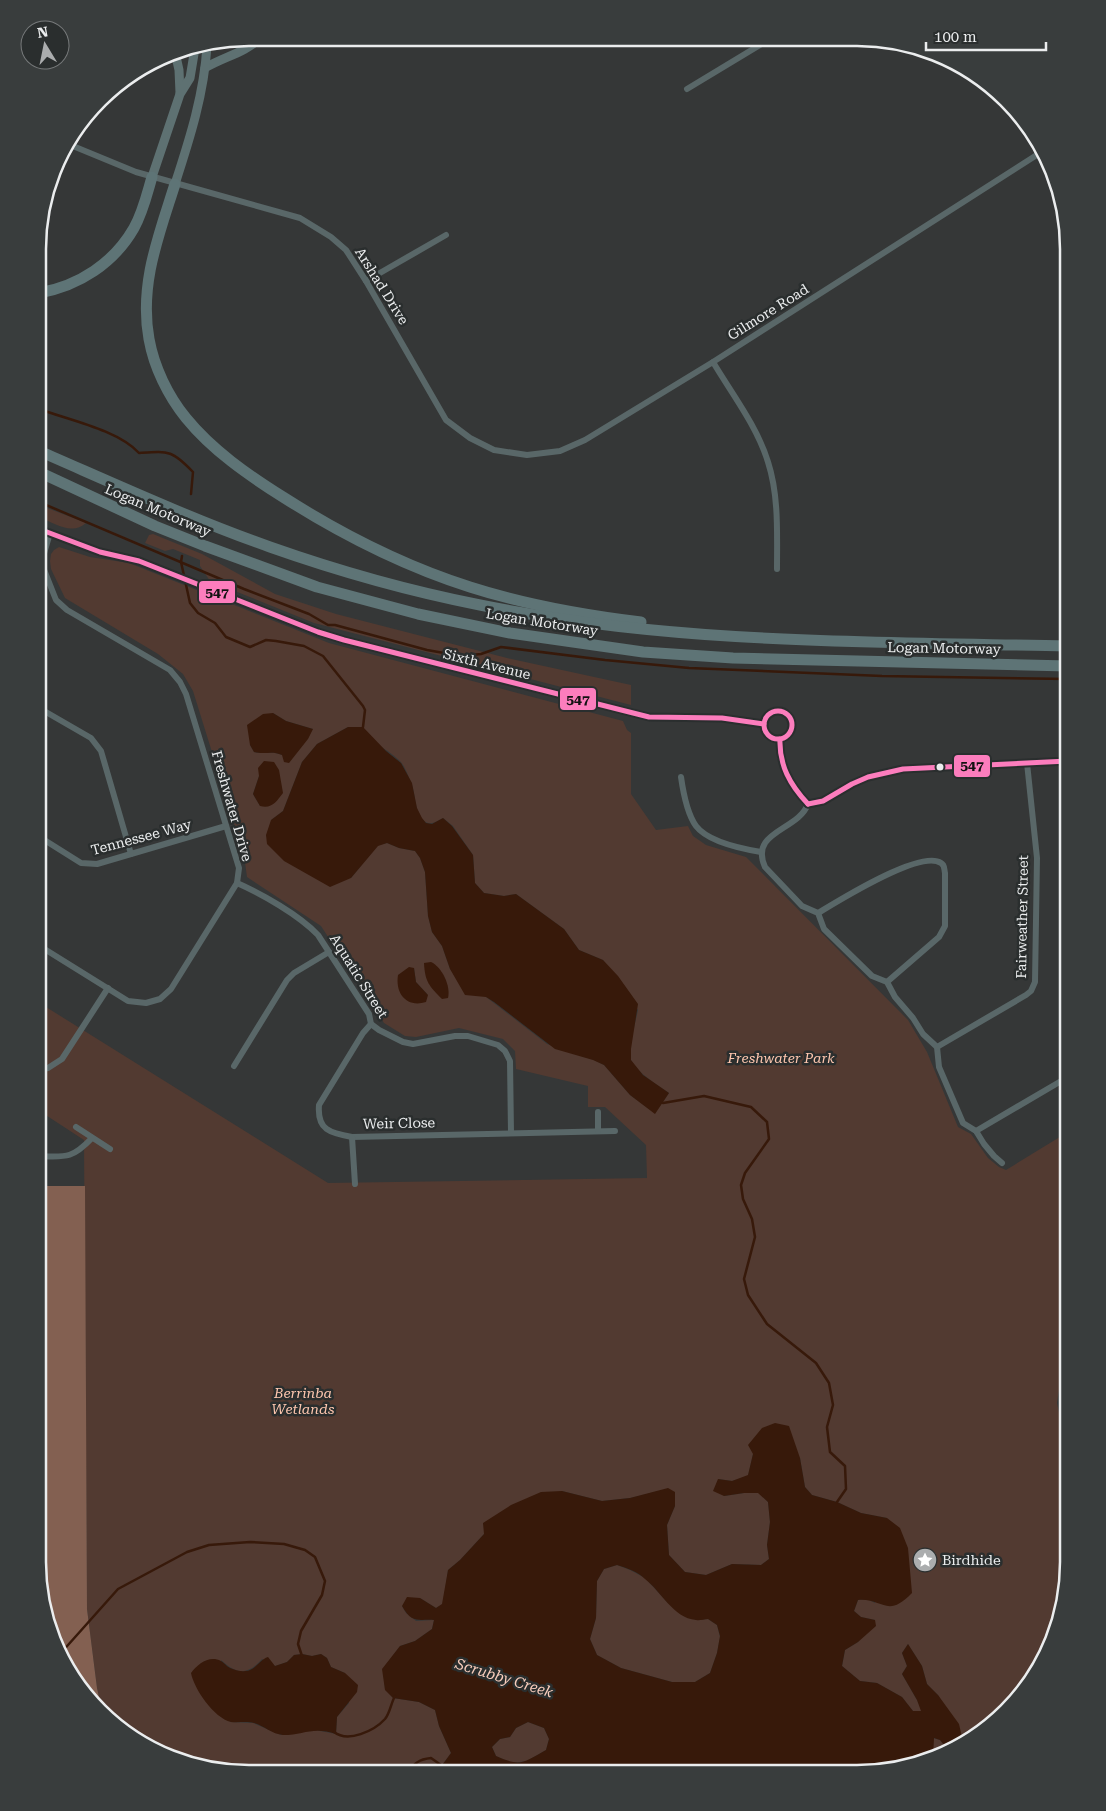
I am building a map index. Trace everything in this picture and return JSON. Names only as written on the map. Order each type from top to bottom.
[{"type":"highway","points":[[46,291],[84,277],[104,264],[112,256],[134,228],[142,210],[152,177]]},
{"type":"highway","points":[[175,184],[156,241],[149,273],[147,305],[149,338],[158,370],[175,404],[195,429],[220,452],[266,486],[326,523],[382,552],[442,578],[531,604],[564,611],[665,625],[694,634]]},
{"type":"highway","name":"Logan Motorway","points":[[46,454],[269,547],[346,572],[440,596],[517,612],[576,622],[694,634],[843,642],[1060,646]]},
{"type":"highway","name":"Logan Motorway","points":[[46,475],[155,526],[317,586],[418,614],[510,633],[634,651],[723,657],[1060,666]]},
{"type":"main road","points":[[205,68],[251,46]]},
{"type":"main road","points":[[175,184],[193,128],[207,51]]},
{"type":"main road","points":[[152,177],[180,94],[190,78],[193,54]]},
{"type":"main road","points":[[177,60],[180,94]]},
{"type":"street","points":[[687,89],[758,46]]},
{"type":"street","name":"Arshad Drive","points":[[74,146],[152,177],[300,218],[331,237],[346,250],[366,281],[446,420],[470,438],[494,450]]},
{"type":"street","name":"Gilmore Road","points":[[494,450],[527,455],[560,451],[585,440],[713,362],[1037,156]]},
{"type":"street","points":[[366,281],[446,235]]},
{"type":"street","points":[[713,362],[759,439],[768,463],[774,490],[777,569]]},
{"type":"street","name":"Sixth Avenue","points":[[46,531],[100,552],[139,560],[327,635],[649,717],[722,718],[764,724]]},
{"type":"street","name":"Freshwater Drive","points":[[46,547],[50,533]]},
{"type":"street","name":"Freshwater Drive","points":[[46,575],[56,600],[67,610],[170,670],[180,682],[186,694],[238,868],[237,883],[171,989],[160,999],[146,1002],[128,1001],[46,950]]},
{"type":"street","points":[[776,711],[789,717],[792,726],[791,731],[784,738],[780,739],[768,736],[764,724],[768,716],[776,711]]},
{"type":"street","points":[[46,712],[91,738],[101,751],[132,854]]},
{"type":"street","points":[[780,739],[781,760],[786,773],[808,804]]},
{"type":"street","points":[[808,804],[823,801],[868,777],[903,770],[1060,761]]},
{"type":"street","name":"Fairweather Street","points":[[937,1047],[1026,995],[1031,991],[1036,982],[1037,858],[1027,763]]},
{"type":"street","points":[[681,777],[696,825],[704,834],[747,850],[761,852]]},
{"type":"street","points":[[808,804],[798,819],[765,841],[761,852],[765,867],[802,906],[818,913],[824,928],[872,976],[887,982],[895,997],[913,1018],[923,1034],[937,1047],[939,1067],[963,1123],[976,1131],[984,1144],[1002,1163]]},
{"type":"street","name":"Tennessee Way","points":[[46,841],[81,863],[97,864],[226,826]]},
{"type":"street","points":[[818,913],[902,867],[940,861],[944,866],[945,873],[945,926],[939,937],[887,982]]},
{"type":"street","name":"Aquatic Street","points":[[237,883],[253,890],[309,926],[318,935],[369,1014],[371,1024],[379,1030],[403,1042],[414,1044],[455,1036],[468,1036],[498,1045],[505,1051],[510,1060],[511,1133]]},
{"type":"street","points":[[234,1066],[287,980],[294,973],[329,952]]},
{"type":"street","points":[[46,1068],[57,1064],[62,1059],[108,988]]},
{"type":"street","name":"Weir Close","points":[[371,1024],[363,1032],[319,1105],[318,1117],[324,1127],[336,1134],[352,1136],[615,1131]]},
{"type":"street","points":[[976,1131],[1060,1082]]},
{"type":"street","points":[[598,1112],[598,1131]]},
{"type":"street","points":[[76,1128],[110,1149]]},
{"type":"street","points":[[352,1136],[356,1184]]},
{"type":"street","points":[[46,1156],[72,1155],[81,1150],[92,1138]]},
{"type":"green space","points":[[46,508],[86,523],[81,527],[75,528],[57,525],[46,520]]},
{"type":"green space","points":[[153,534],[202,554],[275,594],[336,614],[507,658],[631,685],[631,705],[314,623],[210,581],[200,566],[200,560],[173,549],[165,551],[145,543],[149,535]]},
{"type":"green space","name":"Berrinba Wetlands","points":[[59,547],[90,557],[129,563],[329,643],[623,721],[627,730],[631,733],[631,794],[656,830],[688,826],[693,836],[706,845],[746,857],[908,1020],[927,1052],[958,1127],[971,1134],[988,1158],[1006,1170],[1060,1137],[1060,1383],[1057,1403],[1060,1417],[1060,1562],[1058,1589],[1049,1627],[1039,1652],[1026,1675],[991,1714],[970,1731],[961,1736],[938,1695],[927,1684],[922,1666],[908,1644],[902,1653],[907,1666],[902,1674],[922,1711],[913,1711],[902,1697],[877,1683],[860,1681],[842,1666],[845,1650],[858,1642],[875,1620],[861,1617],[854,1611],[858,1600],[867,1599],[875,1603],[887,1518],[861,1513],[837,1502],[812,1495],[805,1487],[800,1458],[753,1454],[748,1476],[732,1481],[718,1479],[724,1496],[759,1493],[768,1502],[770,1522],[767,1545],[769,1559],[761,1565],[732,1564],[706,1575],[685,1572],[669,1555],[667,1525],[675,1506],[668,1489],[630,1498],[602,1501],[562,1491],[484,1534],[448,1570],[443,1604],[436,1608],[420,1598],[402,1606],[406,1613],[416,1621],[434,1620],[432,1629],[415,1641],[400,1646],[383,1669],[385,1689],[393,1698],[419,1702],[435,1710],[439,1726],[451,1753],[442,1765],[249,1765],[209,1761],[184,1754],[148,1738],[126,1723],[99,1698],[87,1609],[84,1140],[46,1115],[46,1007],[328,1183],[647,1178],[646,1145],[605,1107],[588,1107],[588,1086],[516,1069],[515,1051],[503,1039],[459,1028],[416,1037],[405,1036],[384,1023],[321,926],[247,877],[244,855],[193,691],[183,674],[158,654],[65,598],[51,569],[51,554]],"holes":[[[273,713],[286,721],[313,729],[282,755],[254,752],[250,745]],[[348,727],[381,747],[402,763],[413,787],[419,815],[427,823],[443,818],[453,826],[473,855],[475,883],[484,893],[504,896],[516,894],[564,929],[579,950],[603,960],[638,1010],[631,1043],[631,1060],[642,1073],[669,1093],[655,1113],[630,1095],[604,1065],[547,1044],[450,969],[442,946],[432,932],[428,916],[425,872],[420,858],[415,851],[399,848],[387,843],[378,845],[351,878],[271,820],[283,811],[302,762],[317,744]],[[259,776],[260,806],[253,794]],[[414,968],[416,982],[428,995],[398,975]],[[321,1654],[327,1658],[331,1667],[345,1673],[349,1703],[337,1717],[336,1734],[315,1730],[281,1735],[253,1723],[230,1722],[221,1660],[232,1668],[242,1671],[252,1668],[262,1659],[275,1666],[287,1662],[294,1655],[312,1656]]]},
{"type":"green space","points":[[617,1565],[645,1578],[668,1603],[696,1620],[708,1619],[717,1625],[720,1637],[710,1673],[695,1682],[672,1682],[621,1668],[597,1655],[590,1639],[596,1618],[597,1581],[604,1569]]},
{"type":"green space","points":[[528,1722],[544,1728],[549,1739],[546,1750],[527,1761],[512,1763],[496,1756],[492,1747],[500,1739],[510,1737],[516,1728]]},
{"type":"green space","points":[[933,1738],[940,1740],[944,1745],[935,1749],[933,1750]]},
{"type":"shaded area","points":[[46,1186],[85,1186],[87,1609],[99,1698],[80,1675],[67,1652],[53,1615],[48,1589],[46,1562]]},
{"type":"water","points":[[273,713],[286,721],[313,729],[308,739],[289,763],[284,762],[282,755],[254,752],[250,745],[247,725],[263,714]]},
{"type":"water","points":[[348,727],[363,727],[386,751],[401,763],[412,783],[417,808],[422,818],[426,823],[432,824],[443,818],[452,826],[473,855],[475,883],[484,893],[504,896],[516,894],[564,929],[579,950],[603,960],[618,976],[638,1004],[631,1060],[643,1075],[669,1093],[655,1114],[630,1095],[604,1065],[555,1049],[486,997],[465,995],[450,969],[442,946],[432,932],[428,916],[425,872],[420,858],[415,851],[399,848],[387,843],[378,846],[351,878],[330,887],[284,861],[267,844],[266,835],[271,820],[283,811],[302,762],[317,744]]},
{"type":"water","points":[[264,761],[274,762],[279,770],[283,793],[273,804],[264,807],[260,806],[253,794],[259,776],[258,768]]},
{"type":"water","points":[[431,962],[439,968],[445,977],[449,993],[448,998],[442,999],[428,983],[424,963]]},
{"type":"water","points":[[409,967],[414,968],[416,982],[428,995],[426,1002],[413,1003],[408,1001],[398,988],[398,975]]},
{"type":"water","points":[[775,1423],[789,1426],[800,1458],[805,1487],[812,1495],[837,1502],[861,1513],[887,1518],[900,1528],[908,1548],[912,1593],[904,1601],[891,1606],[858,1600],[854,1611],[861,1617],[875,1620],[876,1626],[858,1642],[845,1650],[842,1666],[860,1681],[877,1683],[902,1697],[913,1711],[921,1711],[902,1674],[907,1666],[902,1653],[908,1644],[922,1666],[927,1684],[938,1695],[959,1724],[962,1736],[944,1745],[940,1740],[934,1738],[933,1750],[910,1758],[884,1763],[857,1765],[442,1765],[451,1753],[439,1726],[435,1710],[419,1702],[393,1698],[385,1690],[382,1669],[400,1646],[415,1641],[432,1629],[434,1620],[416,1619],[409,1616],[402,1606],[407,1597],[420,1598],[436,1608],[442,1604],[448,1570],[484,1534],[483,1523],[511,1505],[541,1492],[562,1491],[602,1501],[630,1498],[668,1488],[675,1492],[675,1506],[667,1525],[669,1555],[685,1572],[706,1575],[732,1564],[761,1565],[769,1559],[767,1545],[770,1522],[768,1502],[758,1493],[724,1496],[713,1491],[718,1479],[732,1481],[748,1475],[753,1454],[748,1445],[762,1428]],"holes":[[[617,1565],[632,1570],[651,1584],[681,1614],[696,1620],[708,1619],[717,1625],[720,1636],[717,1653],[710,1673],[695,1682],[672,1682],[621,1668],[597,1655],[590,1639],[596,1618],[597,1581],[604,1569]],[[528,1722],[544,1728],[549,1739],[546,1750],[522,1762],[511,1762],[496,1756],[492,1747],[500,1739],[510,1737],[516,1728]]]},
{"type":"water","points":[[321,1654],[327,1658],[331,1667],[345,1673],[358,1685],[357,1692],[337,1717],[336,1734],[315,1731],[283,1735],[254,1723],[231,1722],[218,1715],[206,1702],[196,1687],[191,1673],[200,1664],[212,1659],[222,1661],[227,1666],[238,1671],[248,1671],[268,1657],[275,1666],[287,1662],[294,1655],[312,1656]]},
{"type":"waterway","points":[[46,411],[106,432],[119,438],[139,453],[164,452],[175,456],[193,472],[191,494]]},
{"type":"waterway","points":[[46,505],[244,589],[309,614],[328,625],[335,625],[427,650],[461,656],[481,654],[501,647],[689,668],[882,676],[1060,679]]},
{"type":"waterway","points":[[182,556],[181,562],[190,603],[198,613],[215,623],[226,637],[250,647],[266,640],[276,641],[304,646],[323,656],[363,706],[365,710],[363,727]]},
{"type":"waterway","points":[[663,1103],[704,1096],[751,1107],[767,1122],[769,1139],[745,1173],[741,1185],[743,1199],[752,1219],[755,1237],[744,1279],[748,1295],[767,1324],[816,1363],[829,1383],[833,1405],[827,1427],[830,1452],[845,1466],[846,1489],[837,1502]]},
{"type":"waterway","name":"Scrubby Creek","points":[[65,1648],[118,1589],[187,1552],[209,1545],[250,1542],[284,1544],[305,1550],[315,1557],[325,1581],[322,1595],[301,1631],[298,1644],[302,1656]]},
{"type":"waterway","name":"Scrubby Creek","points":[[334,1732],[340,1735],[353,1736],[374,1728],[387,1717],[395,1696]]},
{"type":"waterway","points":[[414,1765],[424,1759],[431,1758],[441,1765]]},
{"type":"transit line","name":"547","points":[[46,532],[100,552],[139,561],[318,632],[344,640],[649,717],[722,718],[764,724]]},
{"type":"transit line","name":"547","points":[[778,711],[788,715],[792,725],[788,735],[778,739],[768,735],[764,725],[768,715],[778,711]]},
{"type":"transit line","name":"547","points":[[780,739],[781,757],[787,774],[808,804]]},
{"type":"transit line","name":"547","points":[[808,804],[823,801],[868,777],[903,769],[1060,761]]},
{"type":"place","name":"Birdhide","points":[[925,1560]]},
{"type":"park label","name":"Freshwater Park","points":[[781,1058]]}]
